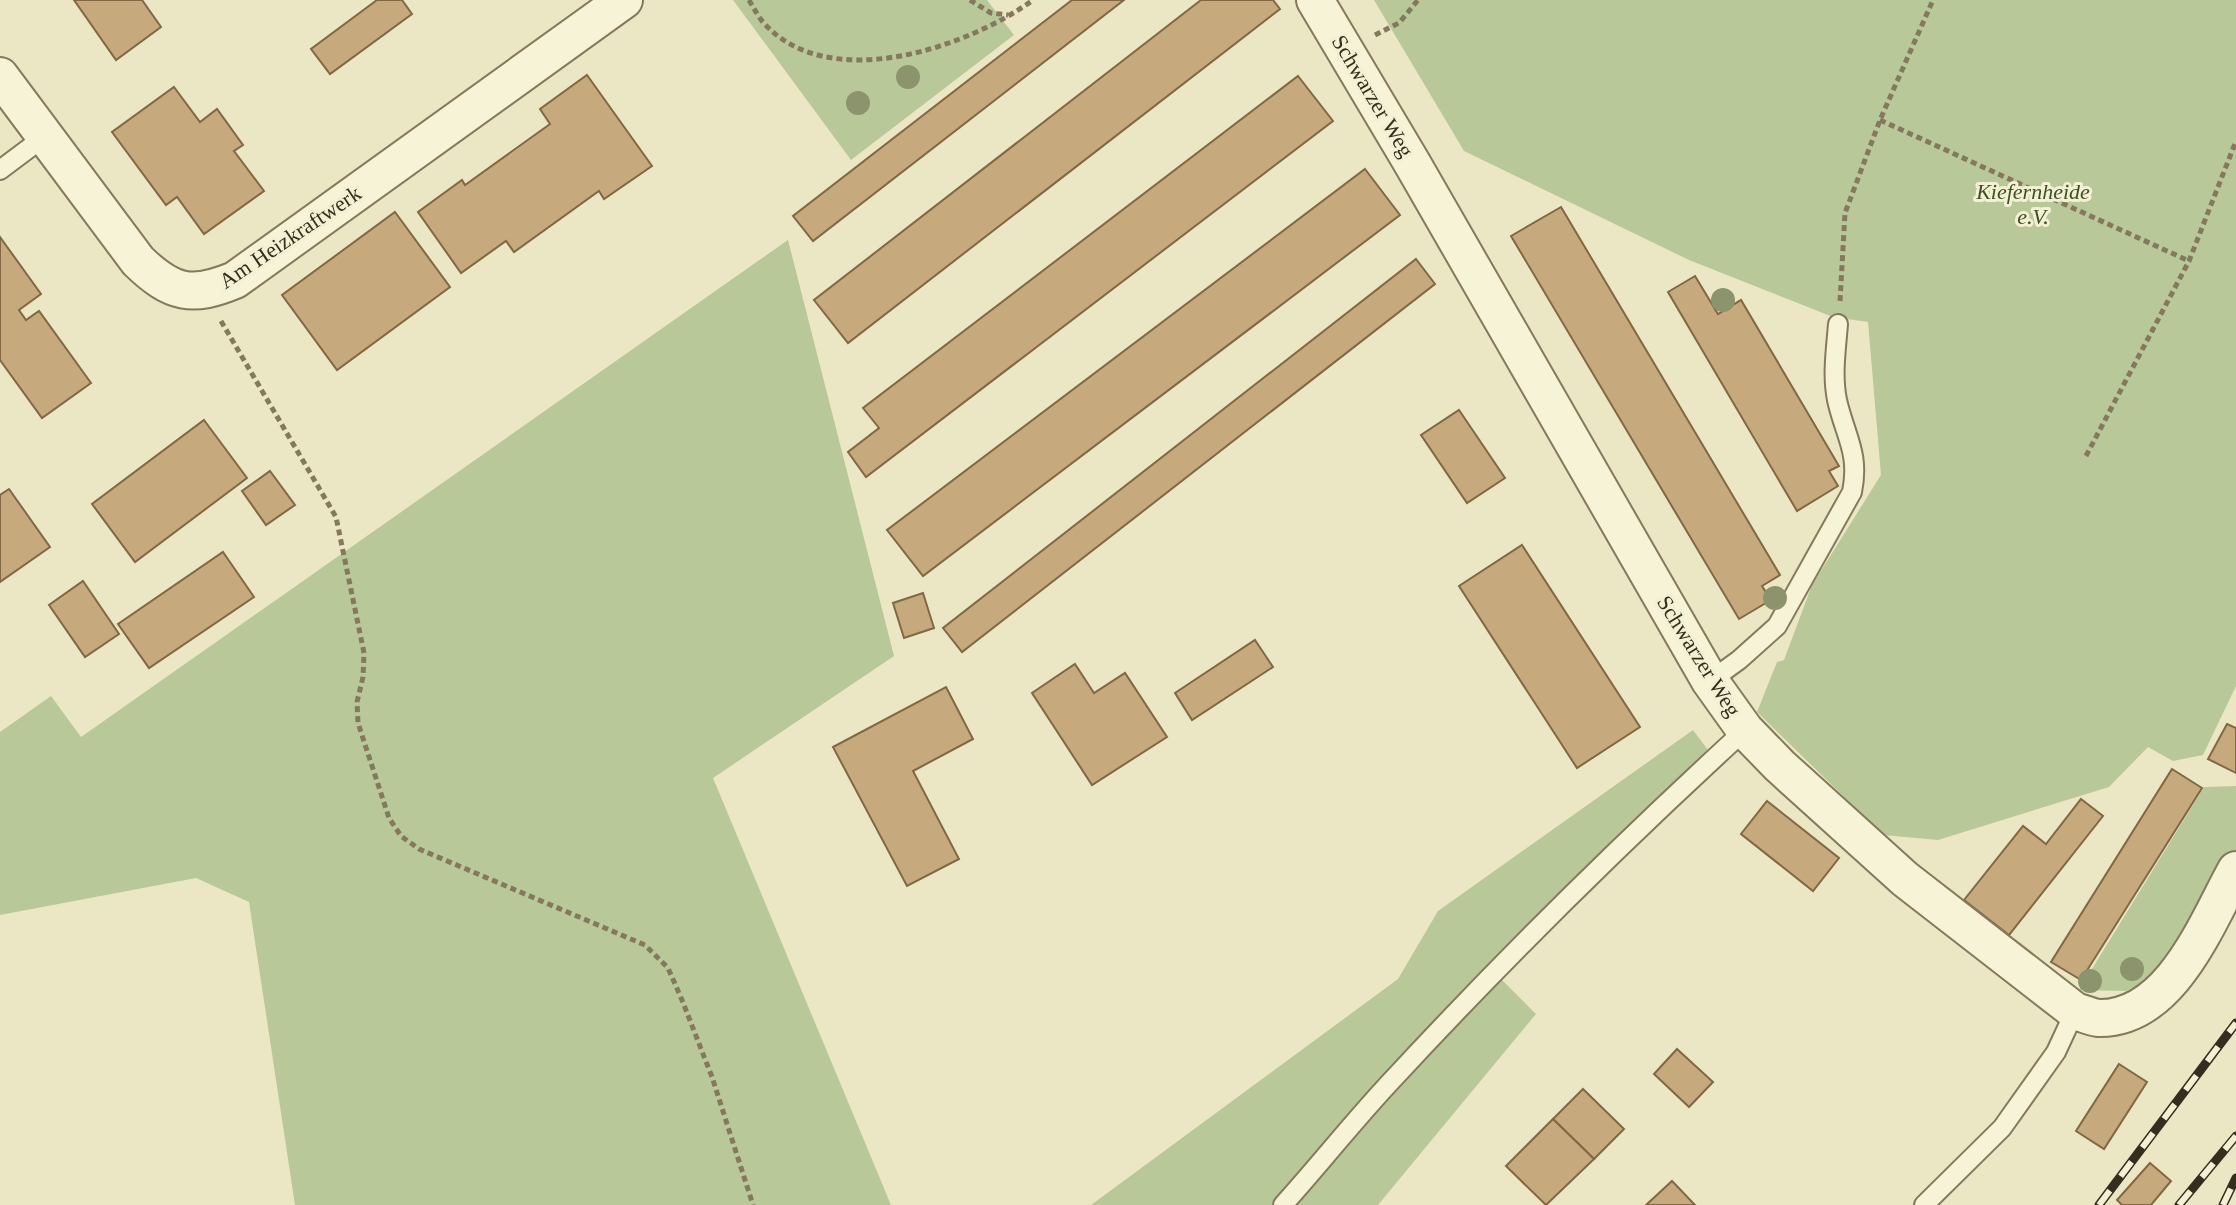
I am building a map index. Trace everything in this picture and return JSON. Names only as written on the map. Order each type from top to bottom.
[{"type":"street","name":"Am Heizkraftwerk","points":[[0,76],[138,261],[172,287],[210,291],[235,280],[624,0]]},
{"type":"street","name":"Schwarzer Weg","points":[[1315,0],[1710,681],[1745,730],[1780,766],[1905,879],[2075,1011]]},
{"type":"street","points":[[2075,1011],[2096,1018],[2124,1015],[2147,1004],[2164,989],[2188,956],[2236,870]]},
{"type":"lane","points":[[0,170],[44,137]]},
{"type":"lane","points":[[1710,681],[1777,626],[1852,492],[1856,471],[1854,452],[1837,401],[1833,372],[1838,324]]},
{"type":"lane","points":[[1283,1205],[1392,1079],[1500,967],[1745,730]]},
{"type":"lane","points":[[1924,1205],[2002,1128],[2056,1052],[2075,1011]]},
{"type":"path","points":[[749,0],[773,31],[797,46],[821,56],[851,61],[889,59],[940,46],[981,31],[1033,0]]},
{"type":"path","points":[[970,0],[991,13],[1009,15]]},
{"type":"path","points":[[1346,49],[1399,23],[1418,0]]},
{"type":"path","points":[[1838,324],[1845,213],[1880,120],[1933,0]]},
{"type":"path","points":[[1880,120],[2189,261]]},
{"type":"path","points":[[2086,456],[2189,261],[2236,141]]},
{"type":"path","points":[[210,291],[224,328],[336,517],[364,653],[363,677],[357,702],[358,723],[389,818],[401,836],[419,849],[645,945],[668,968],[712,1077],[753,1205]]},
{"type":"green space","points":[[733,0],[987,0],[1014,35],[851,160]]},
{"type":"green space","name":"Kiefernheide e.V.","points":[[1374,0],[2236,0],[2236,686],[2203,755],[2173,761],[2148,747],[2109,787],[1938,840],[1883,835],[1757,712],[1777,662],[1784,660],[1812,585],[1881,475],[1868,322],[1833,317],[1689,260],[1464,151]]},
{"type":"green space","points":[[788,240],[894,656],[713,778],[891,1205],[295,1205],[249,902],[196,878],[0,915],[0,732],[51,696],[81,737]]},
{"type":"green space","points":[[1693,730],[1708,750],[1488,966],[1536,1014],[1378,1205],[1091,1205],[1398,979],[1438,911]]},
{"type":"green space","points":[[2236,786],[2236,850],[2178,955],[2126,991],[2079,990],[2204,787]]},
{"type":"building","points":[[74,0],[142,0],[161,27],[116,60]]},
{"type":"building","points":[[377,0],[402,0],[412,14],[330,74],[311,49]]},
{"type":"building","points":[[1072,0],[1124,0],[813,241],[793,216]]},
{"type":"building","points":[[1201,0],[1273,0],[1280,9],[848,343],[814,300]]},
{"type":"building","points":[[587,75],[652,166],[604,199],[599,191],[514,252],[506,241],[461,273],[418,212],[462,180],[465,185],[550,124],[540,109]]},
{"type":"building","points":[[1298,76],[1333,121],[866,477],[848,452],[879,428],[863,408]]},
{"type":"building","points":[[174,87],[200,122],[217,109],[243,145],[234,151],[264,191],[204,234],[177,197],[166,205],[112,132]]},
{"type":"building","points":[[1365,169],[1400,215],[923,576],[887,530]]},
{"type":"building","points":[[1561,207],[1780,575],[1762,586],[1771,600],[1739,619],[1511,236]]},
{"type":"building","points":[[395,212],[450,287],[337,370],[282,295]]},
{"type":"building","points":[[0,237],[41,294],[19,310],[26,320],[39,311],[91,383],[42,418],[0,360]]},
{"type":"building","points":[[1416,259],[1435,284],[962,652],[943,628]]},
{"type":"building","points":[[1695,276],[1718,314],[1741,300],[1839,466],[1829,471],[1838,486],[1797,511],[1668,292]]},
{"type":"building","points":[[1459,410],[1505,478],[1467,503],[1421,435]]},
{"type":"building","points":[[204,420],[247,478],[135,562],[92,504]]},
{"type":"building","points":[[270,471],[295,505],[266,525],[242,491]]},
{"type":"building","points":[[9,489],[50,547],[0,582],[0,495]]},
{"type":"building","points":[[1522,545],[1640,727],[1577,768],[1459,586]]},
{"type":"building","points":[[223,552],[254,597],[149,668],[118,624]]},
{"type":"building","points":[[83,581],[119,634],[85,657],[49,605]]},
{"type":"building","points":[[923,593],[934,628],[904,638],[893,603]]},
{"type":"building","points":[[1255,640],[1273,667],[1192,720],[1175,693]]},
{"type":"building","points":[[1075,664],[1094,693],[1125,673],[1167,737],[1092,785],[1032,693]]},
{"type":"building","points":[[946,687],[973,739],[913,771],[959,859],[907,886],[833,747]]},
{"type":"building","points":[[2227,724],[2236,728],[2236,773],[2208,759]]},
{"type":"building","points":[[2172,769],[2202,788],[2081,980],[2051,962]]},
{"type":"building","points":[[2081,799],[2103,816],[2009,935],[1964,900],[2023,826],[2046,844]]},
{"type":"building","points":[[1767,801],[1839,858],[1813,891],[1741,834]]},
{"type":"building","points":[[1677,1049],[1713,1082],[1689,1107],[1654,1074]]},
{"type":"building","points":[[2119,1064],[2147,1082],[2104,1149],[2076,1131]]},
{"type":"building","points":[[1583,1089],[1624,1129],[1594,1159],[1553,1119]]},
{"type":"building","points":[[1553,1119],[1594,1159],[1546,1205],[1506,1166]]},
{"type":"building","points":[[2150,1163],[2171,1181],[2151,1205],[2122,1205],[2117,1200]]},
{"type":"building","points":[[1672,1181],[1695,1205],[1646,1205]]},
{"type":"railway","points":[[2099,1205],[2236,1023]]},
{"type":"railway","points":[[2179,1205],[2236,1136]]},
{"type":"railway","points":[[2223,1205],[2236,1178]]}]
